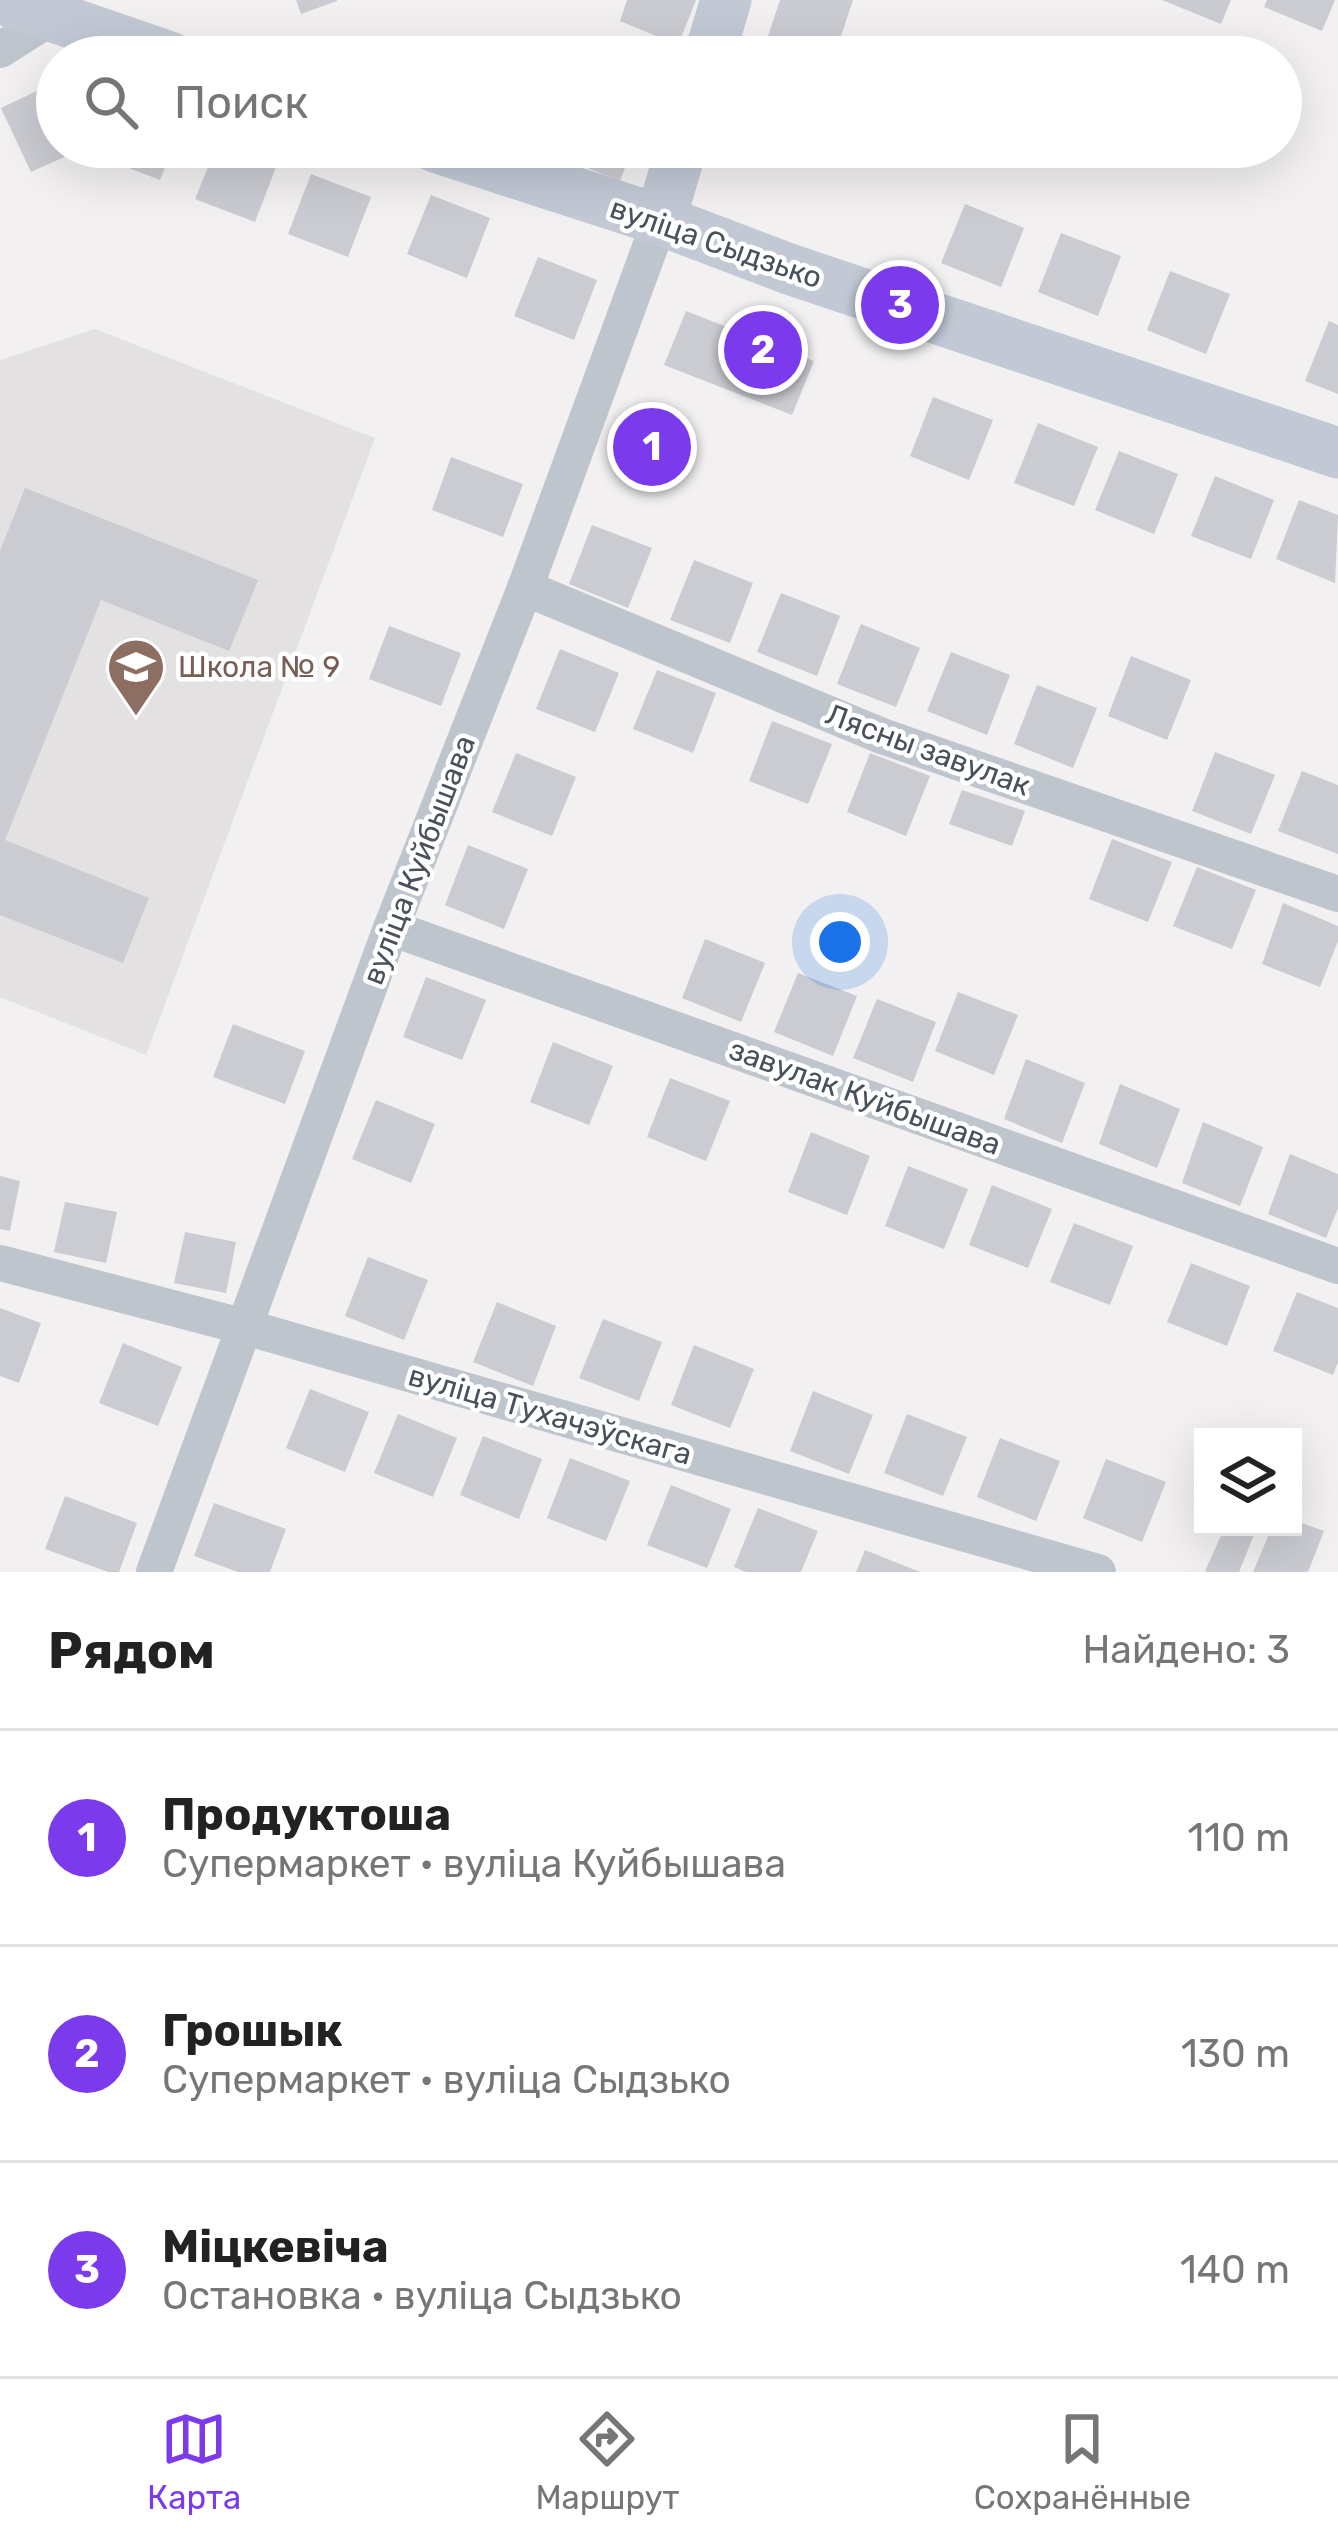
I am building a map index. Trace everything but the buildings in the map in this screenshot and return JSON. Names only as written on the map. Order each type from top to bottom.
[{"type":"street","points":[[4,0],[72,8],[128,36]]},
{"type":"street","points":[[715,36],[726,0]]},
{"type":"street","points":[[0,50],[72,8]]},
{"type":"street","name":"вуліца Сыдзько","points":[[500,168],[1338,453]]},
{"type":"street","name":"вуліца Куйбышава","points":[[154,1572],[391,928],[525,588],[676,168]]},
{"type":"street","name":"Лясны завулак","points":[[525,588],[882,736],[1338,894]]},
{"type":"street","name":"завулак Куйбышава","points":[[391,928],[1338,1265]]},
{"type":"street","name":"вуліца Тухачэўскага","points":[[0,1263],[245,1328],[1098,1572]]},
{"type":"shaded area","name":"Школа № 9","points":[[95,329],[375,438],[146,1055],[0,997],[0,360]]},
{"type":"place","name":"Міцкевіча","points":[[900,305]]},
{"type":"place","name":"Грошык","points":[[763,350]]},
{"type":"place","name":"Продуктоша","points":[[652,447]]},
{"type":"place","name":"Школа № 9","points":[[136,718]]}]
